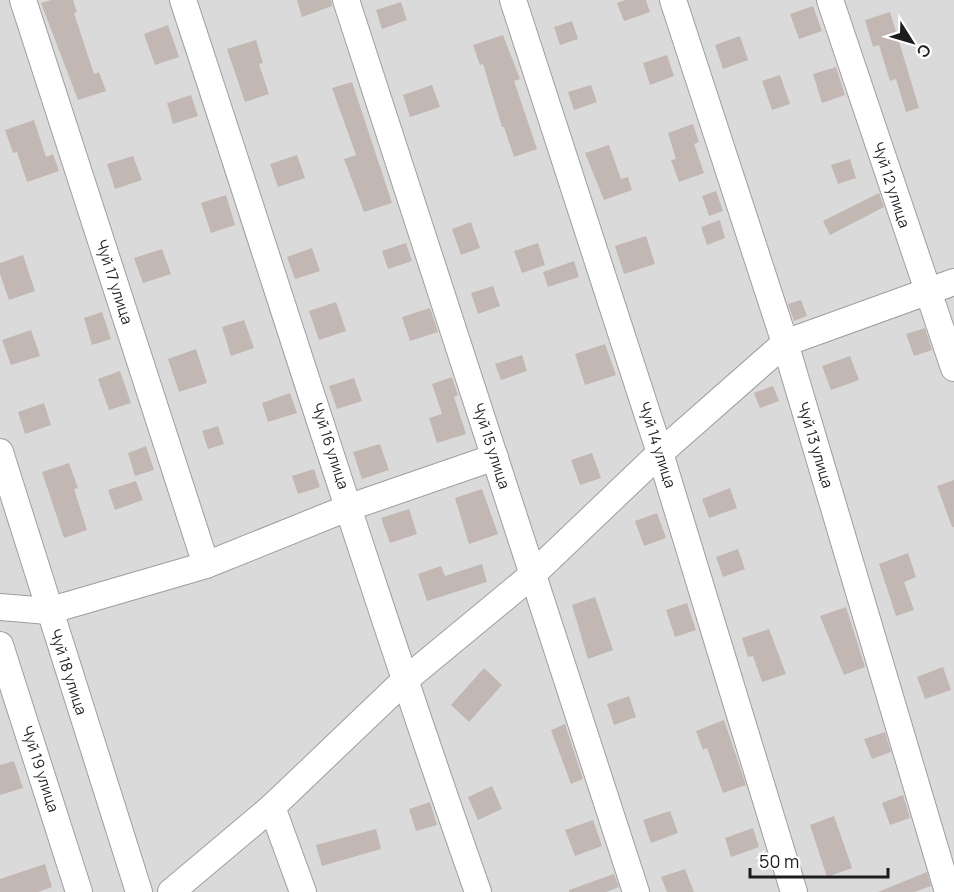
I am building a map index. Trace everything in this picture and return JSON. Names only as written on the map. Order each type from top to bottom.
[{"type":"street","name":"Чуй 17 улица","points":[[23,0],[206,565]]},
{"type":"street","name":"Чуй 16 улица","points":[[183,0],[350,507],[404,681],[478,892]]},
{"type":"street","name":"Чуй 15 улица","points":[[346,0],[495,457],[531,576],[636,892]]},
{"type":"street","name":"Чуй 14 улица","points":[[513,0],[660,453],[794,892]]},
{"type":"street","name":"Чуй 13 улица","points":[[673,0],[785,343],[948,892]]},
{"type":"street","name":"Чуй 12 улица","points":[[830,0],[954,369]]},
{"type":"street","points":[[171,892],[272,807],[404,681],[531,576],[660,453],[785,343],[954,282]]},
{"type":"street","name":"Чуй 18 улица","points":[[0,452],[48,611],[139,892]]},
{"type":"street","points":[[0,607],[48,611],[206,565],[350,507],[495,457]]},
{"type":"street","name":"Чуй 19 улица","points":[[0,645],[79,892]]},
{"type":"street","points":[[272,807],[303,892]]},
{"type":"shaded area","points":[[0,0],[954,0],[954,892],[0,892]]},
{"type":"building","points":[[51,0],[73,0],[77,12],[74,13],[94,74],[99,72],[106,91],[78,100],[41,3]]},
{"type":"building","points":[[297,0],[331,0],[332,6],[302,17]]},
{"type":"building","points":[[625,0],[646,0],[650,12],[624,21],[617,3]]},
{"type":"building","points":[[401,2],[407,20],[382,29],[376,10]]},
{"type":"building","points":[[813,6],[822,31],[799,39],[790,14]]},
{"type":"building","points":[[890,12],[919,108],[906,112],[896,79],[890,81],[879,45],[873,47],[865,20]]},
{"type":"building","points":[[572,21],[578,39],[560,45],[554,27]]},
{"type":"building","points":[[168,25],[179,57],[155,65],[144,34]]},
{"type":"building","points":[[503,35],[520,79],[514,81],[537,149],[514,157],[504,127],[502,127],[483,64],[480,65],[473,45]]},
{"type":"building","points":[[740,36],[748,60],[723,69],[715,45]]},
{"type":"building","points":[[256,40],[263,63],[259,64],[269,94],[245,102],[227,49]]},
{"type":"building","points":[[667,55],[674,76],[650,85],[643,63]]},
{"type":"building","points":[[836,67],[845,95],[822,103],[813,74]]},
{"type":"building","points":[[780,75],[790,104],[772,110],[762,81]]},
{"type":"building","points":[[352,82],[392,203],[364,212],[344,159],[356,155],[332,88]]},
{"type":"building","points":[[432,85],[440,107],[410,117],[403,95]]},
{"type":"building","points":[[591,85],[597,102],[574,110],[568,92]]},
{"type":"building","points":[[191,95],[198,116],[173,124],[167,103]]},
{"type":"building","points":[[34,120],[46,157],[53,154],[59,171],[27,182],[17,152],[13,153],[5,130]]},
{"type":"building","points":[[693,124],[699,142],[694,144],[704,173],[679,182],[671,160],[676,159],[668,133]]},
{"type":"building","points":[[609,145],[621,179],[628,177],[632,190],[604,200],[585,153]]},
{"type":"building","points":[[297,155],[305,178],[278,187],[270,164]]},
{"type":"building","points":[[133,156],[142,180],[115,189],[107,164]]},
{"type":"building","points":[[850,159],[856,178],[838,184],[831,165]]},
{"type":"building","points":[[716,191],[723,211],[709,216],[702,196]]},
{"type":"building","points":[[879,193],[884,207],[830,235],[823,221]]},
{"type":"building","points":[[226,195],[235,225],[211,233],[201,203]]},
{"type":"building","points":[[720,220],[725,238],[707,245],[701,227]]},
{"type":"building","points":[[471,222],[480,248],[461,255],[452,229]]},
{"type":"building","points":[[646,236],[655,264],[624,274],[615,246]]},
{"type":"building","points":[[406,243],[412,261],[388,269],[382,251]]},
{"type":"building","points":[[538,243],[545,265],[522,273],[514,251]]},
{"type":"building","points":[[312,248],[320,271],[295,279],[287,257]]},
{"type":"building","points":[[162,249],[171,274],[143,283],[134,258]]},
{"type":"building","points":[[23,255],[35,291],[9,300],[0,274],[0,263]]},
{"type":"building","points":[[574,261],[579,277],[548,287],[543,272]]},
{"type":"building","points":[[493,286],[500,306],[478,314],[471,293]]},
{"type":"building","points":[[801,300],[807,316],[794,321],[788,304]]},
{"type":"building","points":[[336,302],[346,331],[319,340],[309,311]]},
{"type":"building","points":[[430,308],[438,332],[410,341],[402,317]]},
{"type":"building","points":[[102,312],[111,339],[92,345],[84,318]]},
{"type":"building","points":[[244,320],[254,348],[231,356],[222,327]]},
{"type":"building","points":[[925,328],[932,350],[914,356],[906,334]]},
{"type":"building","points":[[31,330],[40,356],[11,365],[2,340]]},
{"type":"building","points":[[605,344],[616,375],[585,385],[575,354]]},
{"type":"building","points":[[196,349],[207,383],[179,392],[168,359]]},
{"type":"building","points":[[522,355],[527,371],[501,380],[495,364]]},
{"type":"building","points":[[850,356],[859,380],[831,390],[822,366]]},
{"type":"building","points":[[120,371],[131,403],[109,410],[98,379]]},
{"type":"building","points":[[452,377],[458,395],[454,397],[466,434],[437,443],[429,418],[442,414],[432,384]]},
{"type":"building","points":[[354,378],[362,401],[337,409],[329,386]]},
{"type":"building","points":[[773,386],[779,401],[760,408],[754,393]]},
{"type":"building","points":[[290,393],[297,413],[268,422],[262,403]]},
{"type":"building","points":[[44,403],[51,425],[25,434],[18,412]]},
{"type":"building","points":[[218,426],[224,444],[208,449],[202,431]]},
{"type":"building","points":[[380,444],[389,470],[362,479],[353,452]]},
{"type":"building","points":[[146,446],[154,470],[135,476],[128,453]]},
{"type":"building","points":[[592,453],[601,478],[580,485],[571,460]]},
{"type":"building","points":[[69,463],[78,488],[74,489],[87,530],[64,538],[42,472]]},
{"type":"building","points":[[314,469],[320,487],[298,494],[292,476]]},
{"type":"building","points":[[954,480],[954,527],[952,527],[937,486]]},
{"type":"building","points":[[136,481],[143,500],[115,510],[108,490]]},
{"type":"building","points":[[730,488],[737,508],[709,518],[702,499]]},
{"type":"building","points":[[482,489],[498,534],[469,544],[455,498]]},
{"type":"building","points":[[409,509],[417,534],[390,543],[381,518]]},
{"type":"building","points":[[657,513],[666,538],[644,546],[635,521]]},
{"type":"building","points":[[738,549],[745,569],[723,577],[716,557]]},
{"type":"building","points":[[908,553],[916,577],[904,582],[914,610],[896,616],[879,564]]},
{"type":"building","points":[[482,564],[487,582],[427,601],[418,574],[441,566],[445,576]]},
{"type":"building","points":[[595,597],[613,650],[588,659],[572,605]]},
{"type":"building","points":[[687,603],[696,630],[675,637],[666,610]]},
{"type":"building","points":[[846,607],[865,667],[844,675],[820,616]]},
{"type":"building","points":[[769,629],[786,674],[762,682],[753,656],[748,657],[742,638]]},
{"type":"building","points":[[943,667],[951,690],[925,699],[917,677]]},
{"type":"building","points":[[484,668],[502,685],[469,722],[451,705]]},
{"type":"building","points":[[629,696],[636,717],[614,725],[607,704]]},
{"type":"building","points":[[724,720],[746,785],[723,793],[707,748],[703,750],[696,731]]},
{"type":"building","points":[[565,724],[583,779],[571,784],[551,730]]},
{"type":"building","points":[[885,732],[891,752],[872,759],[864,739]]},
{"type":"building","points":[[14,761],[23,788],[0,795],[0,765]]},
{"type":"building","points":[[492,786],[502,809],[478,820],[468,797]]},
{"type":"building","points":[[903,795],[910,818],[890,825],[882,803]]},
{"type":"building","points":[[430,802],[437,825],[416,831],[409,809]]},
{"type":"building","points":[[670,811],[678,833],[651,843],[643,820]]},
{"type":"building","points":[[834,816],[852,868],[827,877],[810,825]]},
{"type":"building","points":[[593,820],[602,846],[575,856],[565,830]]},
{"type":"building","points":[[753,828],[759,847],[731,857],[725,838]]},
{"type":"building","points":[[376,829],[381,849],[322,866],[316,845]]},
{"type":"building","points":[[45,864],[52,887],[38,892],[0,892],[0,879]]},
{"type":"building","points":[[685,869],[694,892],[667,892],[661,877]]},
{"type":"building","points":[[927,872],[931,886],[914,892],[878,892]]},
{"type":"building","points":[[614,874],[619,887],[606,892],[569,892],[569,890]]}]
